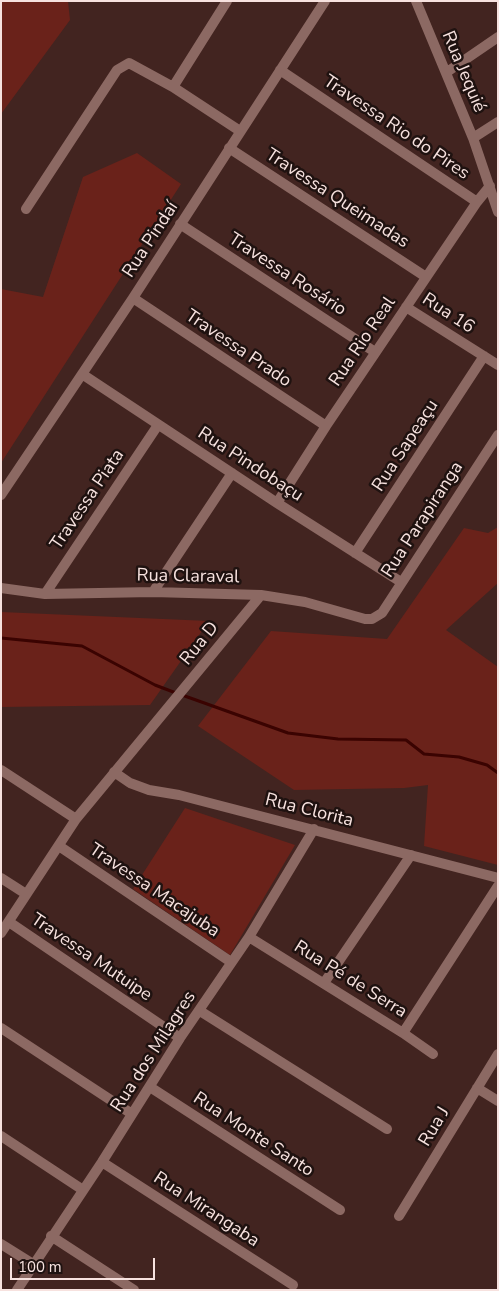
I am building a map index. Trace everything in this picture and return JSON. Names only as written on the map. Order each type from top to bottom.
[{"type":"street","points":[[173,87],[228,1]]},
{"type":"street","name":"Rua Pindaí","points":[[1,495],[133,298],[325,1]]},
{"type":"street","name":"Rua Jequié","points":[[417,2],[473,138],[497,209]]},
{"type":"street","points":[[446,72],[498,37]]},
{"type":"street","points":[[26,209],[117,70],[129,63],[173,87],[240,131]]},
{"type":"street","name":"Travessa Rio do Pires","points":[[280,70],[477,202],[490,186]]},
{"type":"street","points":[[473,138],[498,122]]},
{"type":"street","name":"Travessa Queimadas","points":[[229,148],[426,277]]},
{"type":"street","name":"Rua Rio Real","points":[[278,503],[326,426],[477,202]]},
{"type":"street","name":"Travessa Rosário","points":[[180,224],[376,352]]},
{"type":"street","name":"Travessa Prado","points":[[133,298],[326,426]]},
{"type":"street","name":"Rua 16","points":[[406,307],[498,366]]},
{"type":"street","name":"Rua Sapeaçu","points":[[355,553],[484,356]]},
{"type":"street","name":"Rua Pindobaçu","points":[[82,374],[401,582]]},
{"type":"street","name":"Travessa Piata","points":[[45,594],[158,425]]},
{"type":"street","name":"Rua Parapiranga","points":[[372,619],[382,613],[498,435]]},
{"type":"street","points":[[153,592],[232,473]]},
{"type":"street","name":"Rua Claraval","points":[[1,588],[45,594],[153,592],[261,596],[304,602],[365,619],[372,619]]},
{"type":"street","name":"Rua D","points":[[1,933],[76,819],[261,596]]},
{"type":"street","points":[[1,770],[76,819]]},
{"type":"street","name":"Rua Clorita","points":[[114,772],[130,783],[149,790],[179,795],[314,829],[498,878]]},
{"type":"street","name":"Rua dos Milagres","points":[[17,1290],[51,1236],[102,1162],[180,1038],[249,936],[314,829]]},
{"type":"street","name":"Travessa Macajuba","points":[[59,846],[231,962]]},
{"type":"street","points":[[324,983],[412,855]]},
{"type":"street","points":[[1,878],[26,894]]},
{"type":"street","points":[[403,1032],[498,886]]},
{"type":"street","name":"Travessa Mutuipe","points":[[9,922],[180,1038]]},
{"type":"street","name":"Rua Pé de Serra","points":[[249,936],[403,1032],[433,1054]]},
{"type":"street","points":[[200,1011],[387,1129]]},
{"type":"street","points":[[1,1028],[132,1114]]},
{"type":"street","name":"Rua J","points":[[399,1216],[498,1054]]},
{"type":"street","name":"Rua Monte Santo","points":[[150,1087],[340,1210]]},
{"type":"street","points":[[477,1088],[498,1101]]},
{"type":"street","points":[[1,1136],[83,1190]]},
{"type":"street","name":"Rua Mirangaba","points":[[102,1162],[293,1285]]},
{"type":"street","points":[[51,1236],[134,1290]]},
{"type":"street","points":[[1,1244],[33,1264]]},
{"type":"shaded area","points":[[1,1],[68,1],[70,20],[1,114]]},
{"type":"shaded area","points":[[137,153],[181,184],[1,463],[1,289],[43,297],[83,177]]},
{"type":"shaded area","points":[[498,527],[498,583],[446,630],[498,667],[498,865],[424,846],[428,785],[404,788],[294,790],[198,726],[271,631],[387,639],[464,528],[488,533]]},
{"type":"shaded area","points":[[1,612],[209,621],[150,705],[1,707]]},
{"type":"shaded area","points":[[185,808],[295,845],[230,955],[133,889]]},
{"type":"waterway","points":[[1,638],[82,646],[155,685],[176,693]]},
{"type":"waterway","points":[[182,695],[288,733],[338,739],[406,740],[424,754],[459,757],[487,765],[498,773]]}]
